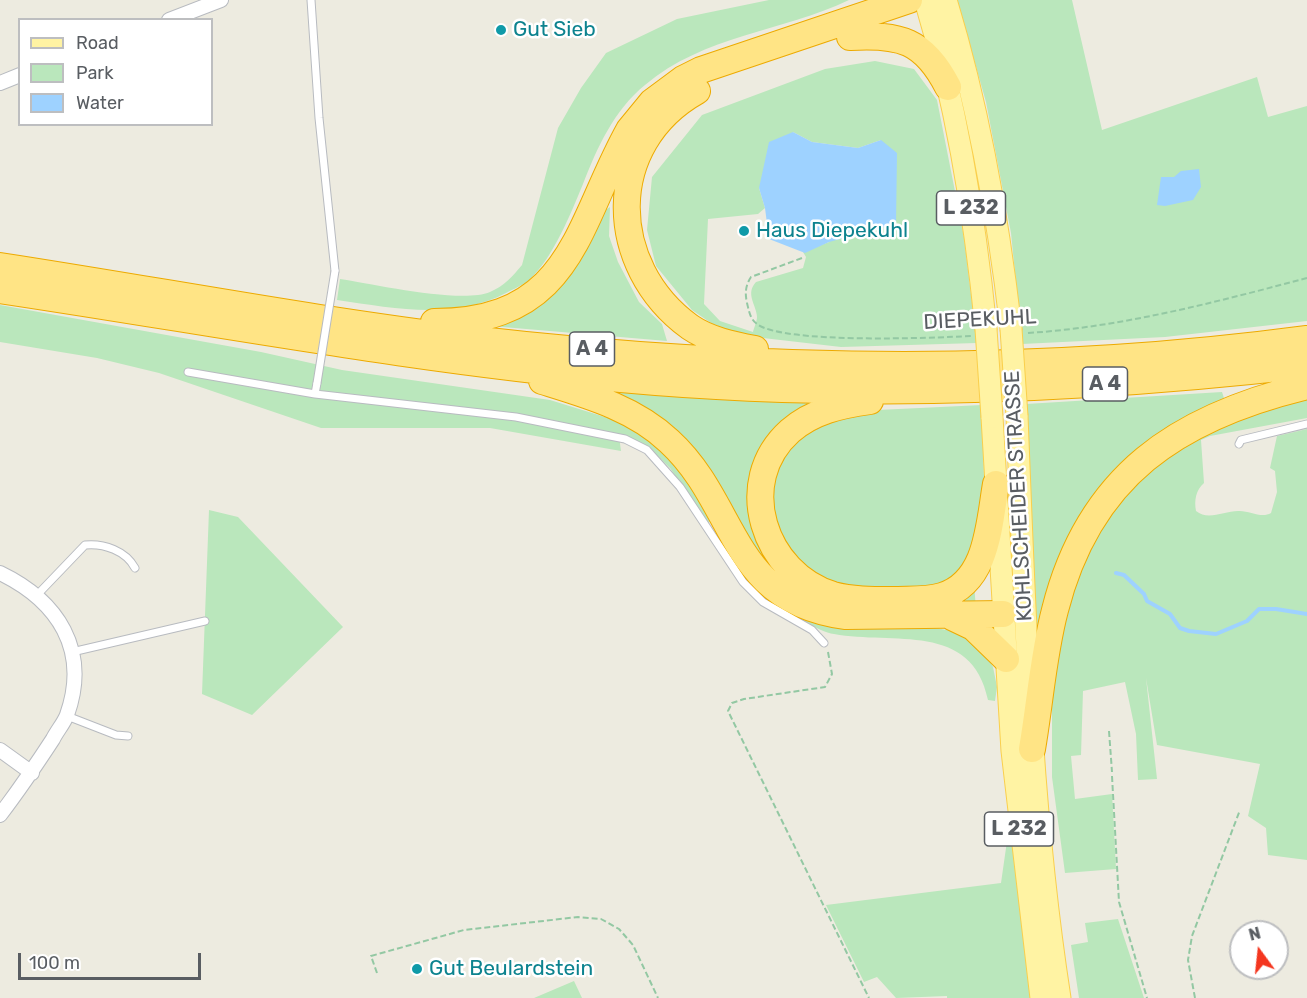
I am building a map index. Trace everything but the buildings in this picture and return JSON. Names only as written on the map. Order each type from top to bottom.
[{"type":"highway","points":[[832,363],[728,344],[692,328],[669,309],[650,287],[637,266],[629,242],[626,216],[629,186],[638,153],[658,122],[682,100],[707,86],[851,28],[874,0]]},
{"type":"highway","points":[[353,322],[461,321],[495,314],[529,297],[556,272],[570,254],[586,225],[619,146],[639,115],[652,102],[683,79],[701,70],[851,28],[929,2]]},
{"type":"highway","points":[[851,28],[912,44],[927,54],[948,87]]},
{"type":"highway","name":"A 4","points":[[0,266],[471,339],[753,361],[963,364],[1069,360],[1182,353],[1307,339]]},
{"type":"highway","name":"A 4","points":[[0,290],[490,365],[624,379],[759,387],[949,391],[1127,384],[1307,365]]},
{"type":"highway","points":[[490,365],[611,405],[641,421],[669,441],[697,475],[743,555],[774,588],[790,598],[824,612],[846,616],[1014,614]]},
{"type":"highway","points":[[1032,749],[1057,602],[1076,553],[1105,501],[1133,469],[1186,429],[1245,403],[1307,386]]},
{"type":"highway","points":[[949,391],[838,406],[808,418],[789,432],[773,452],[763,480],[760,509],[768,539],[781,560],[797,576],[833,595],[861,600],[940,597],[960,587],[976,569],[986,545],[996,484]]},
{"type":"highway","points":[[952,616],[973,627],[1006,659]]},
{"type":"main road","name":"KOHLSCHEIDER STRASSE","points":[[929,2],[976,233],[981,332],[992,417],[996,484],[1032,749],[1051,940],[1060,998]]},
{"type":"main road","name":"KOHLSCHEIDER STRASSE","points":[[929,2],[966,68],[988,164],[1018,331],[1014,614],[1006,659],[1018,816],[1041,998]]},
{"type":"street","points":[[174,18],[220,0]]},
{"type":"street","points":[[0,83],[18,76]]},
{"type":"street","points":[[0,573],[38,594],[65,631],[72,652],[75,677],[67,716],[32,772],[0,815]]},
{"type":"street","points":[[0,750],[32,772]]},
{"type":"lane","points":[[311,0],[318,107],[335,271],[315,394]]},
{"type":"lane","points":[[188,372],[315,394],[516,417],[625,439],[647,450],[680,487],[743,582],[763,602],[812,630],[824,643]]},
{"type":"lane","points":[[1239,444],[1241,440],[1307,424]]},
{"type":"lane","points":[[38,594],[86,545],[95,544],[120,552],[130,558],[135,567]]},
{"type":"lane","points":[[72,652],[205,621]]},
{"type":"lane","points":[[67,716],[116,735],[128,736]]},
{"type":"path","name":"DIEPEKUHL","points":[[802,258],[751,278],[747,283],[745,294],[749,313],[758,325],[785,333],[832,337],[932,338],[981,332]]},
{"type":"path","name":"DIEPEKUHL","points":[[1018,331],[1115,322],[1228,299],[1307,278]]},
{"type":"path","points":[[824,643],[832,674],[825,687],[744,699],[732,703],[728,711],[869,998]]},
{"type":"path","points":[[1109,730],[1119,902],[1147,998]]},
{"type":"path","points":[[1195,998],[1188,960],[1192,936],[1240,810]]},
{"type":"path","points":[[378,973],[372,956],[464,930],[578,917],[601,919],[619,929],[633,945],[658,998]]},
{"type":"green space","points":[[769,0],[849,0],[692,55],[668,68],[645,85],[615,118],[594,157],[554,247],[538,270],[525,283],[486,302],[444,310],[401,309],[337,300],[340,279],[416,292],[459,296],[477,295],[500,287],[522,265],[558,128],[581,88],[606,53],[677,19]]},
{"type":"green space","points":[[957,0],[1072,0],[1102,130],[1257,77],[1268,117],[1307,106],[1307,321],[1165,337],[1022,344],[1011,233],[986,102]]},
{"type":"green space","points":[[875,61],[914,69],[937,100],[964,237],[977,343],[841,347],[732,332],[711,323],[692,310],[656,266],[647,230],[652,177],[702,115],[825,69]],"holes":[[[793,132],[812,142],[858,148],[881,140],[829,242],[803,252],[806,257],[803,268],[756,282],[753,286],[751,295],[757,317],[753,332],[720,321],[704,304],[708,219],[758,214],[765,208],[759,188]]]},
{"type":"green space","points":[[610,207],[609,236],[618,262],[639,302],[662,324],[667,341],[491,326],[600,214]]},
{"type":"green space","points":[[0,305],[261,352],[342,370],[550,400],[618,421],[651,438],[674,460],[693,488],[710,522],[707,523],[670,468],[647,446],[619,436],[621,451],[490,428],[321,428],[159,373],[97,358],[0,342]]},
{"type":"green space","points":[[592,389],[824,402],[798,418],[778,438],[763,462],[756,488],[755,515],[762,541],[777,565],[811,593],[845,603],[927,605],[956,596],[974,583],[976,609],[863,611],[826,606],[800,597],[779,583],[762,565],[747,545],[707,479],[682,446],[647,418]]},
{"type":"green space","points":[[1222,392],[1225,401],[1114,481],[1038,673],[1026,404]]},
{"type":"green space","points":[[1307,393],[1307,418],[1210,436],[1201,440],[1204,483],[1197,492],[1195,503],[1196,511],[1206,515],[1233,511],[1263,515],[1271,513],[1277,492],[1275,471],[1270,468],[1277,436],[1307,429],[1307,860],[1268,855],[1266,828],[1248,816],[1260,764],[1157,745],[1146,678],[1157,779],[1138,780],[1136,734],[1125,682],[1083,691],[1081,755],[1071,756],[1075,799],[1112,794],[1116,869],[1065,873],[1052,777],[1052,708],[1056,641],[1079,563],[1098,522],[1179,441]]},
{"type":"green space","points":[[982,405],[985,510],[973,556],[943,588],[862,592],[806,574],[772,529],[771,477],[790,446],[812,428],[857,411]]},
{"type":"green space","points":[[209,510],[238,517],[343,627],[252,715],[202,694]]},
{"type":"green space","points":[[777,600],[958,632],[984,650],[993,667],[997,687],[995,701],[988,700],[979,675],[965,658],[948,647],[904,639],[828,633],[776,605]]},
{"type":"green space","points":[[1008,834],[1013,844],[1033,998],[947,998],[947,996],[896,998],[877,977],[864,982],[826,905],[1001,883]]},
{"type":"green space","points":[[1118,919],[1144,998],[1079,998],[1071,945],[1088,942],[1085,923]]},
{"type":"green space","points":[[574,981],[582,998],[534,998]]},
{"type":"water","points":[[793,132],[812,142],[858,148],[881,140],[897,153],[896,224],[829,242],[805,253],[769,239],[765,208],[759,188],[769,142]]},
{"type":"water","points":[[1199,169],[1201,187],[1193,200],[1165,206],[1157,205],[1161,177],[1174,177],[1181,171]]},
{"type":"waterway","points":[[1116,573],[1124,575],[1144,594],[1147,601],[1170,614],[1180,628],[1189,631],[1216,634],[1247,621],[1259,609],[1307,614]]},
{"type":"place","name":"Gut Sieb","points":[[501,30]]},
{"type":"place","name":"Haus Diepekuhl","points":[[744,231]]},
{"type":"place","name":"Gut Beulardstein","points":[[417,969]]}]
